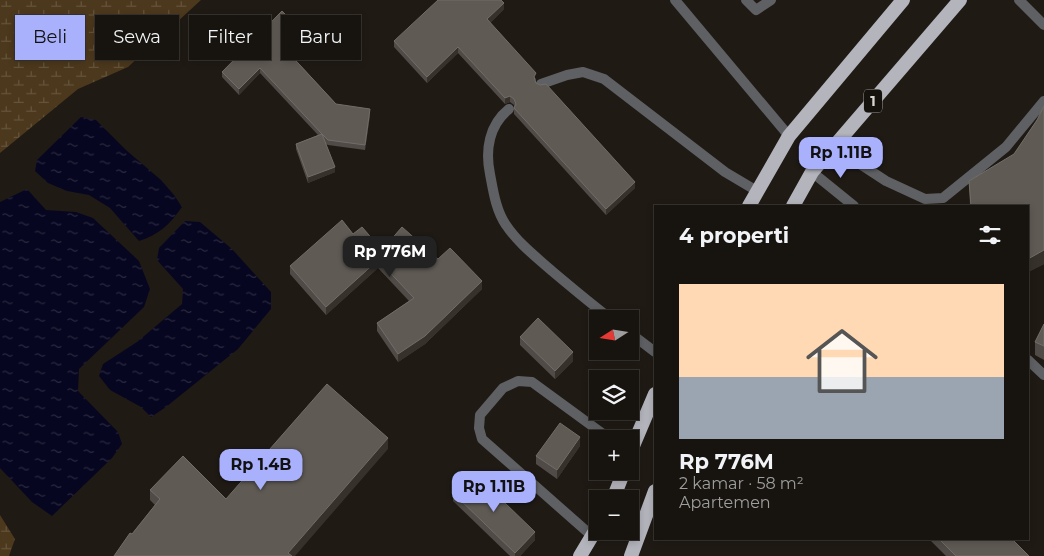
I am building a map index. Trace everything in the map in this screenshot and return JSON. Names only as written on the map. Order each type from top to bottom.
[{"type":"highway","points":[[750,205],[789,136],[903,0]]},
{"type":"highway","name":"1","points":[[794,205],[812,172],[960,0]]},
{"type":"highway","points":[[639,432],[654,396]]},
{"type":"highway","points":[[631,556],[654,494]]},
{"type":"highway","points":[[580,556],[590,540]]},
{"type":"street","points":[[675,0],[789,136]]},
{"type":"street","points":[[746,0],[756,10],[771,0]]},
{"type":"street","points":[[1020,0],[1044,25]]},
{"type":"street","points":[[541,84],[567,75],[583,72],[604,79],[725,172],[757,192]]},
{"type":"street","points":[[835,144],[860,164],[886,181],[925,200],[934,200],[942,198],[1006,147],[1044,101]]},
{"type":"street","points":[[509,109],[494,128],[487,147],[487,160],[495,196],[505,224],[523,246],[599,310]]},
{"type":"street","points":[[812,172],[853,205]]},
{"type":"street","points":[[639,340],[654,351]]},
{"type":"street","points":[[1029,361],[1044,375]]},
{"type":"street","points":[[589,526],[482,438],[479,428],[480,415],[503,388],[518,381],[532,382],[598,430]]},
{"type":"green space","points":[[0,0],[201,0],[179,20],[179,15],[95,15],[95,60],[136,60],[128,67],[78,89],[0,153]]},
{"type":"green space","points":[[0,515],[15,539],[9,556],[0,556]]},
{"type":"water","points":[[81,117],[96,120],[126,150],[161,180],[174,195],[182,207],[173,219],[158,232],[139,241],[110,208],[89,195],[67,191],[48,183],[35,171],[37,160]]},
{"type":"water","points":[[27,189],[46,210],[76,212],[93,218],[139,261],[150,289],[144,307],[79,369],[78,391],[118,432],[122,444],[112,458],[52,516],[32,502],[0,468],[0,202]]},
{"type":"water","points":[[185,221],[200,222],[232,249],[271,292],[271,309],[238,349],[151,417],[141,407],[110,390],[99,376],[103,364],[137,342],[182,304],[183,289],[157,260],[159,248]]},
{"type":"building","points":[[438,0],[501,0],[504,3],[487,19],[536,73],[534,77],[536,83],[540,85],[546,84],[635,182],[606,209],[514,108],[516,104],[514,99],[510,96],[505,98],[458,47],[427,77],[394,41]]},
{"type":"building","points":[[282,11],[286,15],[281,15],[281,60],[295,60],[336,104],[370,109],[365,145],[328,140],[260,68],[239,89],[222,72],[234,60],[271,60],[271,22]]},
{"type":"building","points":[[1044,106],[1044,250],[1029,258],[1029,205],[971,205],[969,181],[1014,154]]},
{"type":"building","points":[[322,134],[335,167],[308,177],[296,144]]},
{"type":"building","points":[[342,220],[353,234],[362,227],[382,250],[402,227],[438,259],[450,248],[482,281],[425,336],[398,354],[377,323],[414,298],[378,260],[326,307],[290,266]]},
{"type":"building","points":[[538,318],[573,352],[555,371],[520,337]]},
{"type":"building","points":[[1044,324],[1044,346],[1035,342]]},
{"type":"building","points":[[327,384],[388,438],[288,553],[292,556],[114,556],[130,533],[132,534],[160,499],[150,490],[183,456],[226,499]]},
{"type":"building","points":[[560,423],[580,437],[557,470],[536,456]]},
{"type":"building","points":[[473,472],[535,532],[515,553],[453,493]]},
{"type":"building","points":[[940,540],[1013,540],[1029,556],[956,556]]}]
